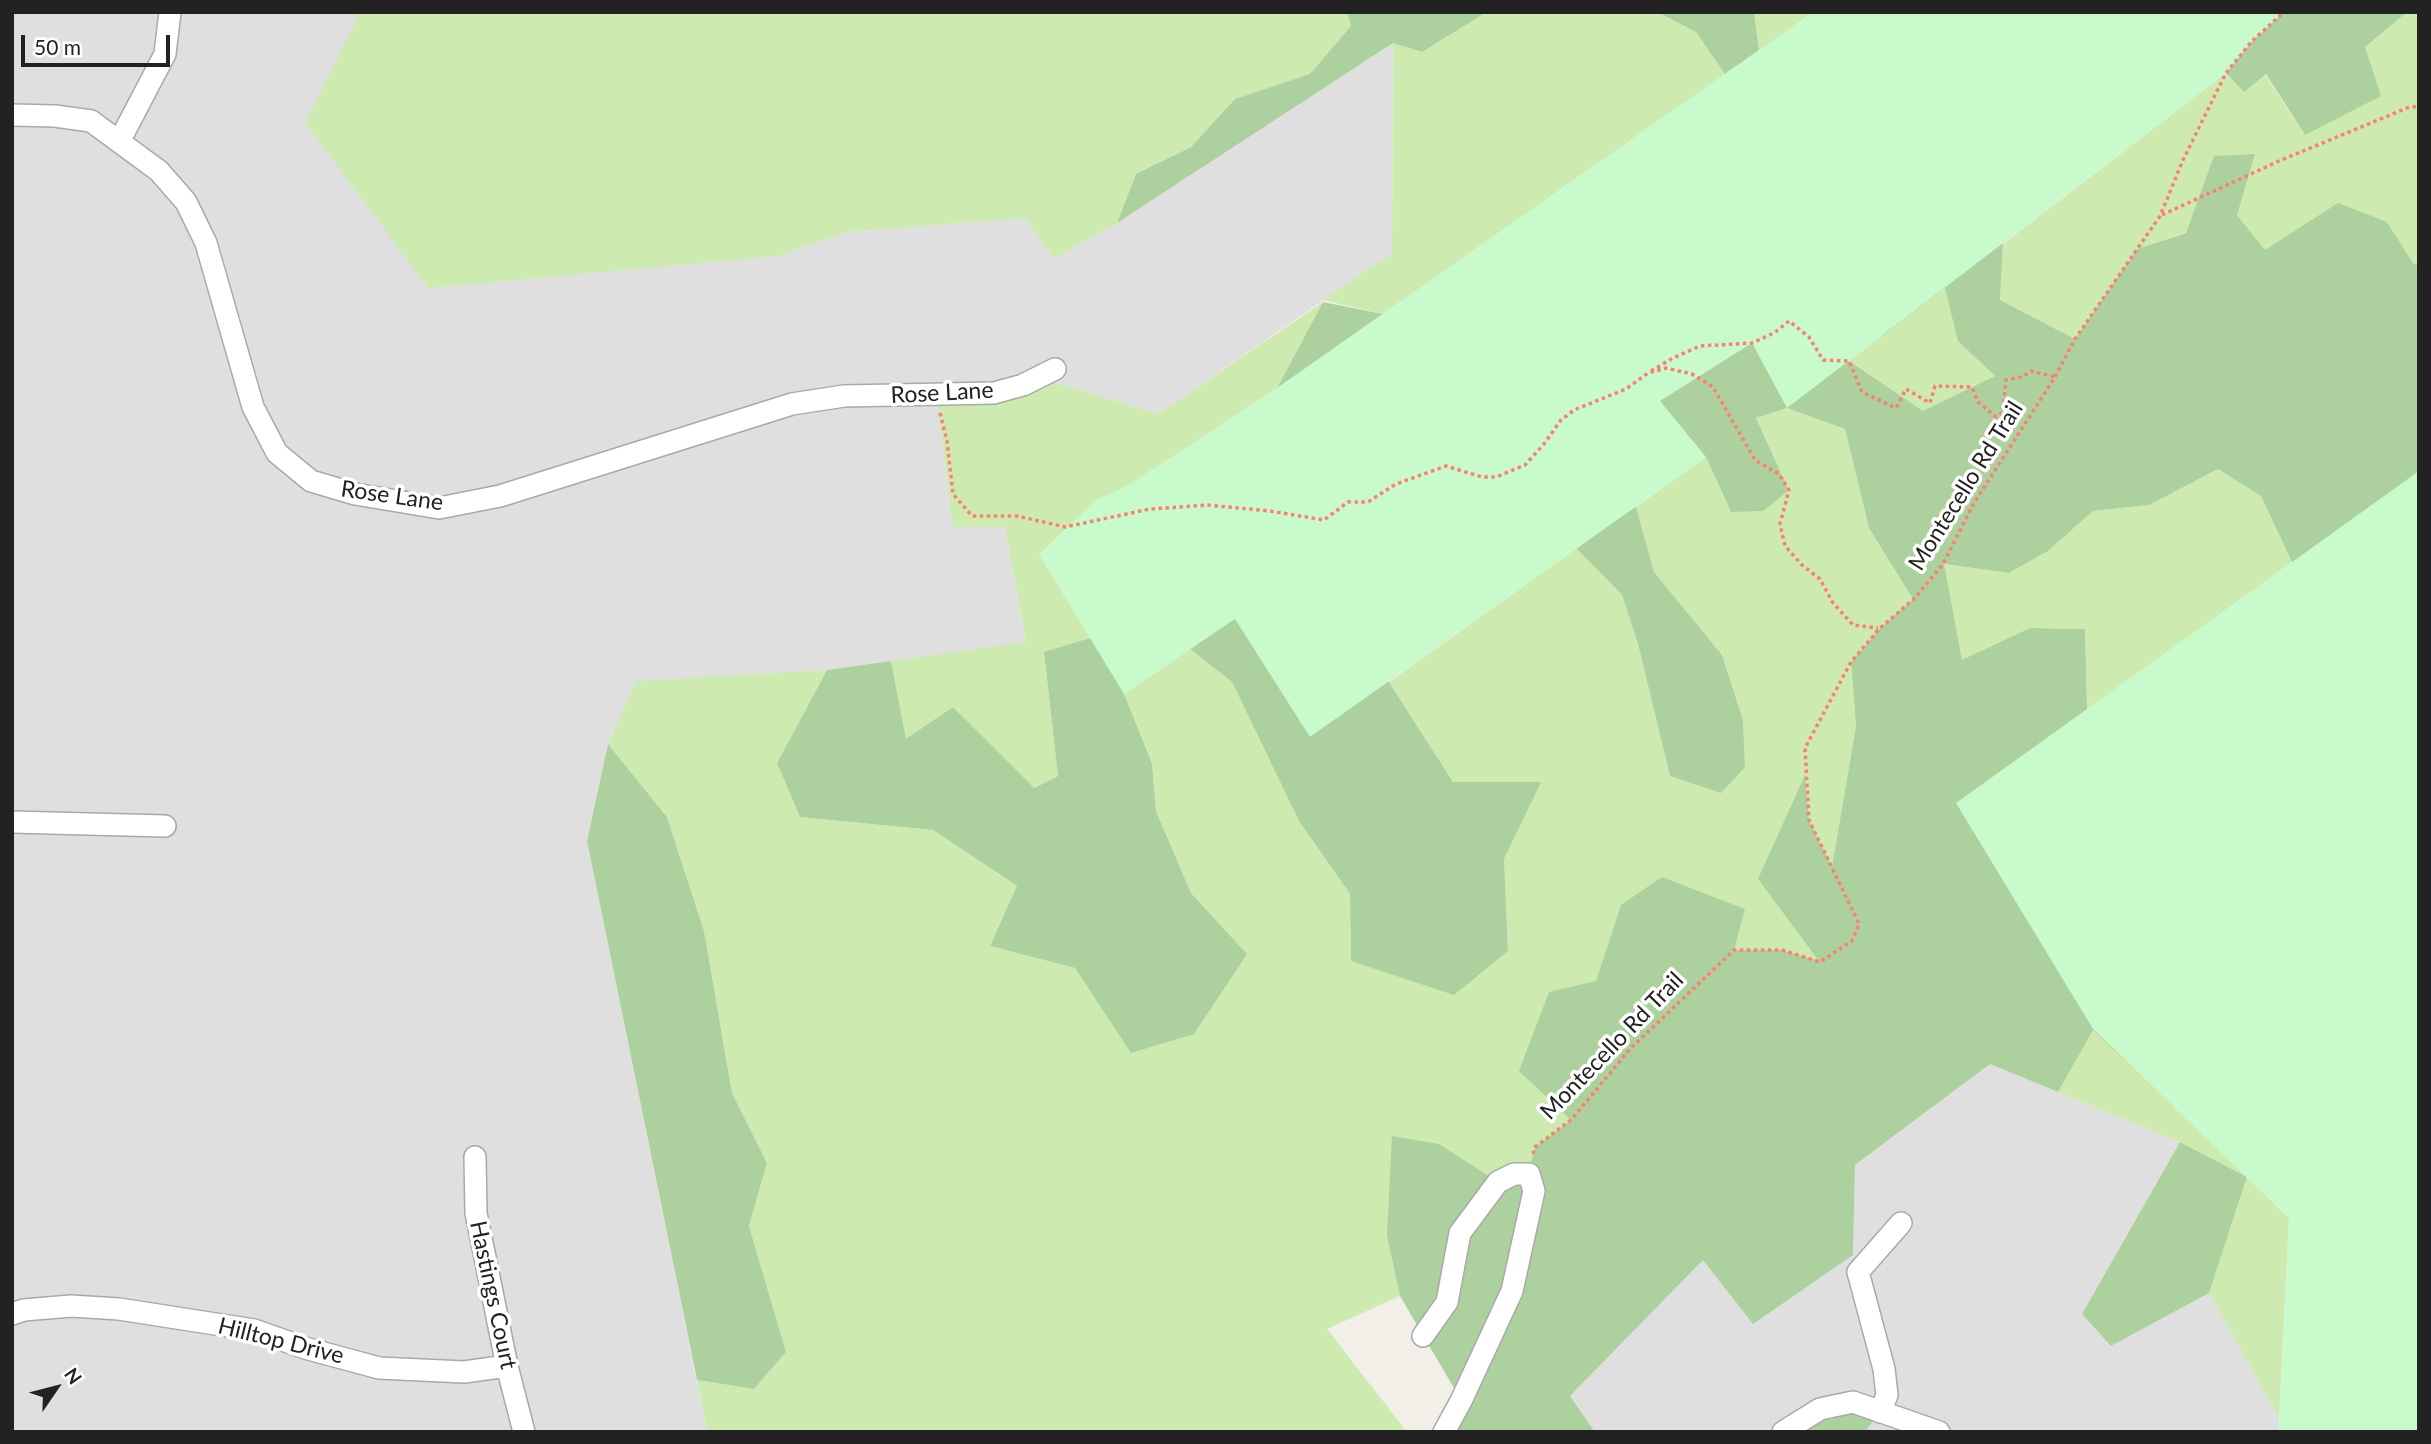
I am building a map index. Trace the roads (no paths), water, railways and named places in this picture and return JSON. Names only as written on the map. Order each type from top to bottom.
[{"type":"street","points":[[120,140],[165,54],[170,12]]},
{"type":"street","name":"Rose Lane","points":[[12,115],[55,116],[91,121],[159,171],[186,202],[206,243],[253,407],[277,453],[310,481],[355,494],[439,508],[500,496],[792,404],[844,396],[994,393],[1023,385],[1055,369]]},
{"type":"street","points":[[12,822],[165,826]]},
{"type":"street","name":"Hastings Court","points":[[475,1157],[476,1213],[507,1366],[524,1432]]},
{"type":"street","points":[[1423,1336],[1447,1302],[1460,1233],[1498,1182],[1514,1174],[1529,1174],[1534,1191],[1512,1291],[1444,1432]]},
{"type":"street","points":[[1880,1412],[1887,1395],[1884,1369],[1858,1272],[1901,1223]]},
{"type":"street","name":"Hilltop Drive","points":[[12,1314],[24,1310],[71,1306],[119,1309],[254,1330],[305,1348],[379,1368],[464,1372],[507,1366]]},
{"type":"street","points":[[1783,1432],[1820,1409],[1853,1402],[1939,1432]]}]
